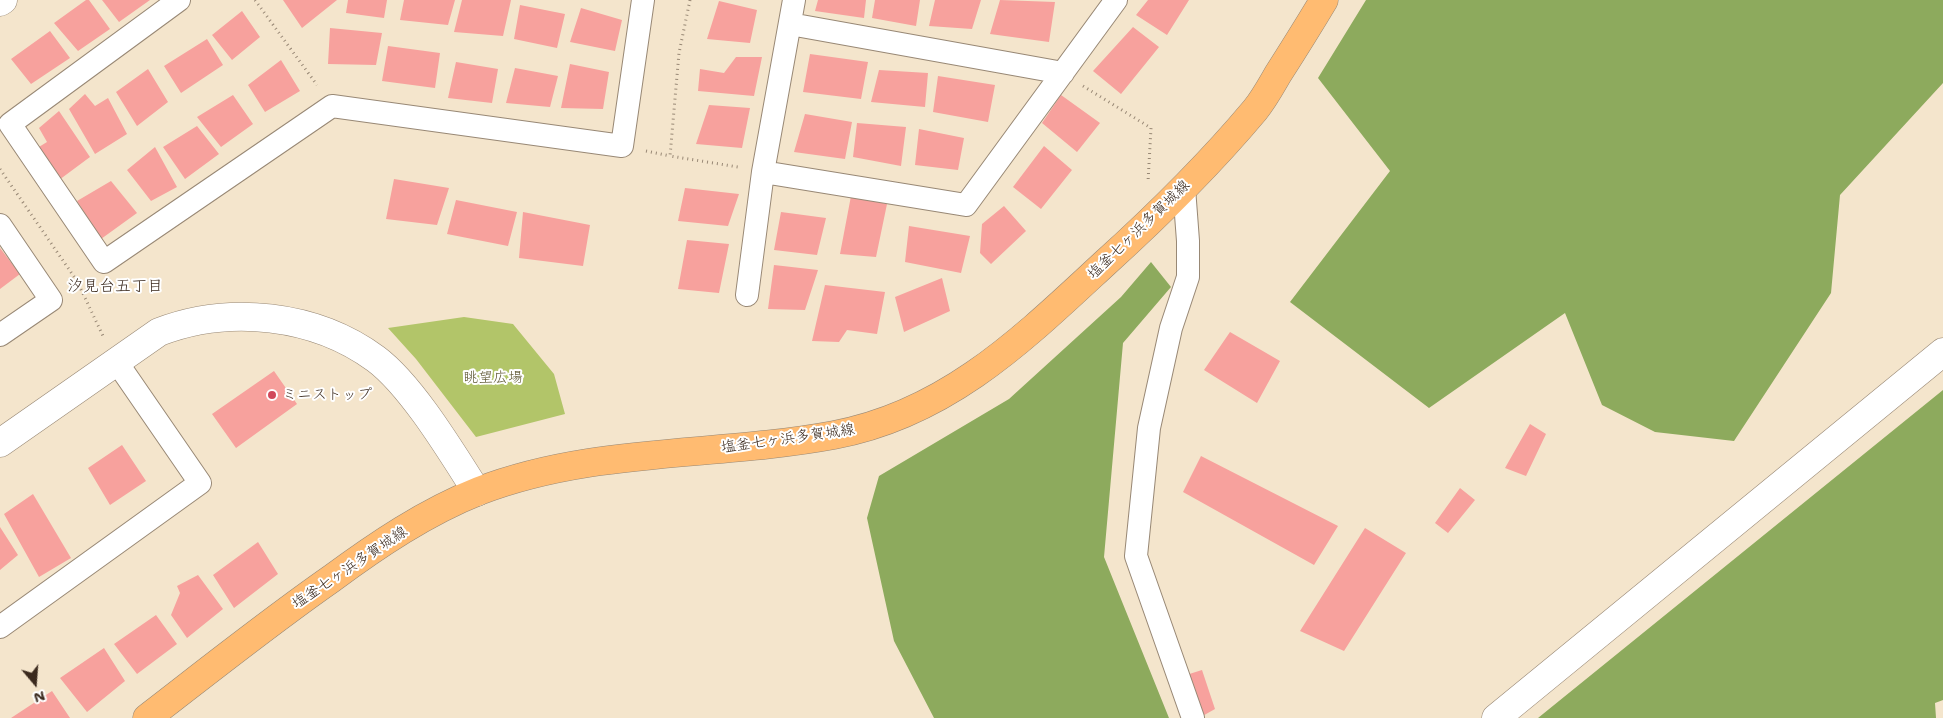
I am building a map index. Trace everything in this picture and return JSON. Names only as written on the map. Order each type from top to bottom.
[{"type":"main road","name":"塩釜七ヶ浜多賀城線","points":[[147,718],[378,544],[477,492],[522,476],[562,466],[794,441],[867,427],[908,413],[943,396],[974,377],[1028,334],[1184,188],[1258,107],[1324,0]]},
{"type":"street","points":[[179,0],[10,124],[104,262],[332,106],[622,146],[643,0]]},
{"type":"street","points":[[747,295],[763,172],[794,0]]},
{"type":"street","points":[[763,172],[966,205],[1116,0]]},
{"type":"street","points":[[790,24],[1063,74]]},
{"type":"street","points":[[1184,188],[1188,241],[1188,277],[1171,328],[1149,428],[1136,556],[1193,718]]},
{"type":"street","points":[[0,225],[50,300],[0,335]]},
{"type":"street","points":[[0,443],[159,332],[186,321],[215,317],[261,317],[308,326],[348,342],[377,360],[406,390],[477,492]]},
{"type":"street","points":[[1496,718],[1943,352]]},
{"type":"street","points":[[0,627],[200,483],[116,361]]},
{"type":"path","points":[[255,0],[332,106]]},
{"type":"path","points":[[690,0],[679,53],[670,156],[763,172]]},
{"type":"path","points":[[1063,74],[1151,128],[1146,225]]},
{"type":"path","points":[[0,169],[77,281],[116,361]]},
{"type":"green space","points":[[1366,0],[1943,0],[1943,83],[1840,195],[1831,293],[1734,441],[1655,432],[1602,405],[1565,313],[1429,408],[1290,302],[1390,171],[1318,78]]},
{"type":"green space","points":[[1151,262],[1171,287],[1123,343],[1104,557],[1169,718],[934,718],[894,641],[867,518],[879,476],[1009,399],[1121,297]]},
{"type":"green space","name":"眺望広場","points":[[464,317],[513,324],[554,374],[565,414],[476,437],[416,359],[388,328]]},
{"type":"green space","points":[[1943,390],[1943,700],[1935,703],[1936,718],[1538,718]]},
{"type":"building","points":[[86,0],[89,0],[110,29],[78,51],[54,23]]},
{"type":"building","points":[[102,0],[150,0],[119,22]]},
{"type":"building","points":[[283,0],[337,0],[302,28]]},
{"type":"building","points":[[348,0],[387,0],[384,18],[346,13]]},
{"type":"building","points":[[404,0],[455,0],[448,25],[400,20]]},
{"type":"building","points":[[462,0],[511,0],[503,36],[454,32]]},
{"type":"building","points":[[818,0],[866,0],[864,18],[815,11]]},
{"type":"building","points":[[875,0],[920,0],[916,26],[872,18]]},
{"type":"building","points":[[935,0],[981,0],[972,29],[929,26]]},
{"type":"building","points":[[1000,0],[1055,2],[1049,42],[990,34]]},
{"type":"building","points":[[1148,0],[1189,0],[1167,35],[1136,15]]},
{"type":"building","points":[[719,1],[757,10],[750,43],[707,39]]},
{"type":"building","points":[[520,5],[565,14],[557,48],[514,39]]},
{"type":"building","points":[[581,8],[622,20],[615,51],[570,42]]},
{"type":"building","points":[[242,11],[260,37],[232,60],[212,35]]},
{"type":"building","points":[[1133,27],[1159,47],[1121,94],[1093,71]]},
{"type":"building","points":[[330,28],[382,33],[376,65],[328,64]]},
{"type":"building","points":[[50,31],[70,58],[31,84],[11,59]]},
{"type":"building","points":[[207,39],[223,65],[181,93],[164,66]]},
{"type":"building","points":[[388,46],[440,53],[435,88],[382,81]]},
{"type":"building","points":[[810,54],[868,62],[861,99],[803,92]]},
{"type":"building","points":[[736,57],[762,57],[754,96],[698,91],[700,69],[724,73]]},
{"type":"building","points":[[281,60],[300,91],[265,112],[248,85]]},
{"type":"building","points":[[456,62],[498,69],[492,103],[448,98]]},
{"type":"building","points":[[570,64],[609,72],[603,109],[561,108]]},
{"type":"building","points":[[515,68],[558,76],[550,107],[506,103]]},
{"type":"building","points":[[148,69],[168,102],[137,126],[116,92]]},
{"type":"building","points":[[879,70],[928,73],[925,107],[871,102]]},
{"type":"building","points":[[938,76],[995,85],[988,122],[933,112]]},
{"type":"building","points":[[85,94],[95,106],[108,98],[127,134],[95,154],[69,109]]},
{"type":"building","points":[[233,95],[253,124],[221,147],[197,117]]},
{"type":"building","points":[[1061,95],[1100,123],[1077,152],[1042,123]]},
{"type":"building","points":[[709,105],[750,108],[742,148],[696,144]]},
{"type":"building","points":[[59,111],[90,157],[59,180],[34,150],[47,142],[39,128]]},
{"type":"building","points":[[805,114],[852,122],[845,159],[794,152]]},
{"type":"building","points":[[857,123],[906,127],[901,166],[853,157]]},
{"type":"building","points":[[197,126],[219,154],[185,179],[163,147]]},
{"type":"building","points":[[919,129],[964,138],[958,170],[915,165]]},
{"type":"building","points":[[1044,146],[1072,170],[1041,209],[1013,187]]},
{"type":"building","points":[[155,147],[177,187],[151,201],[127,170]]},
{"type":"building","points":[[394,179],[449,188],[437,225],[386,219]]},
{"type":"building","points":[[111,181],[137,213],[101,239],[77,201]]},
{"type":"building","points":[[685,188],[739,194],[728,226],[678,221]]},
{"type":"building","points":[[851,196],[887,204],[876,257],[840,254]]},
{"type":"building","points":[[456,200],[517,212],[508,246],[447,234]]},
{"type":"building","points":[[1004,206],[1026,231],[991,264],[980,253],[982,224]]},
{"type":"building","points":[[523,212],[590,225],[583,266],[519,258]]},
{"type":"building","points":[[781,212],[826,218],[817,255],[774,250]]},
{"type":"building","points":[[909,226],[970,236],[961,273],[905,262]]},
{"type":"building","points":[[687,240],[729,244],[719,293],[678,289]]},
{"type":"building","points":[[0,248],[20,274],[0,289]]},
{"type":"building","points":[[774,265],[818,270],[805,310],[768,309]]},
{"type":"building","points":[[942,278],[950,311],[904,332],[895,297]]},
{"type":"building","points":[[825,285],[885,292],[877,334],[847,330],[839,342],[812,341]]},
{"type":"building","points":[[1230,332],[1280,361],[1257,403],[1204,370]]},
{"type":"building","points":[[274,371],[297,404],[236,448],[212,414]]},
{"type":"building","points":[[1530,424],[1546,434],[1526,476],[1505,468]]},
{"type":"building","points":[[122,445],[146,481],[110,505],[88,468]]},
{"type":"building","points":[[1201,456],[1338,526],[1314,565],[1183,492]]},
{"type":"building","points":[[1460,488],[1475,500],[1448,533],[1435,523]]},
{"type":"building","points":[[33,494],[71,558],[39,577],[4,514]]},
{"type":"building","points":[[0,527],[18,555],[0,570]]},
{"type":"building","points":[[1365,528],[1406,553],[1344,651],[1300,631]]},
{"type":"building","points":[[258,542],[278,574],[234,608],[213,575]]},
{"type":"building","points":[[198,575],[223,609],[187,638],[171,615],[180,593],[177,586]]},
{"type":"building","points":[[156,615],[177,644],[137,674],[114,644]]},
{"type":"building","points":[[104,648],[125,681],[87,712],[60,678]]},
{"type":"building","points":[[1202,670],[1215,709],[1199,718],[1183,676]]},
{"type":"building","points":[[52,691],[70,718],[11,718]]},
{"type":"place","name":"ミニストップ","points":[[272,395]]},
{"type":"district","name":"汐見台五丁目","points":[[115,287]]}]
